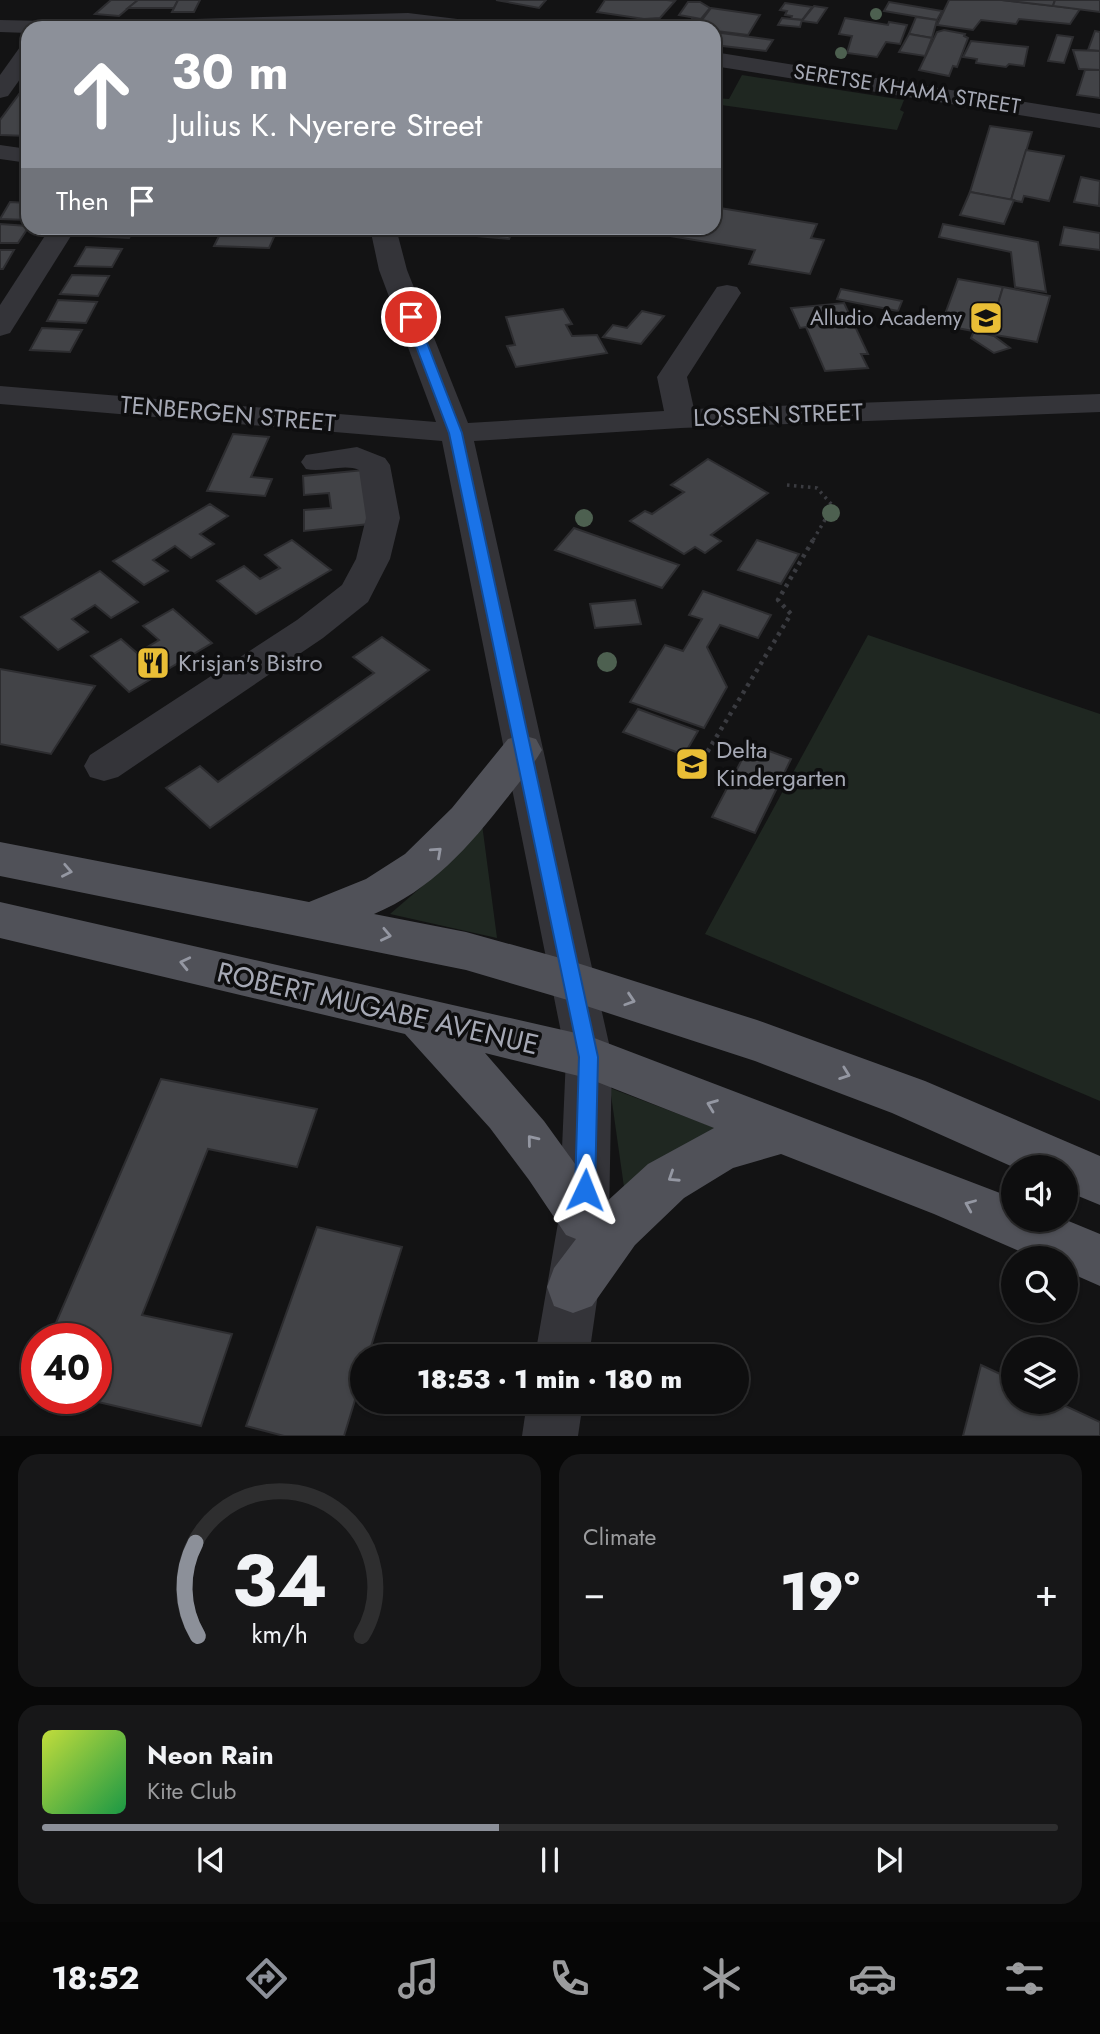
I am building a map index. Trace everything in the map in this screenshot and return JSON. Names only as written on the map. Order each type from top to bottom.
[{"type":"main road","points":[[313,919],[400,881],[439,852],[459,831],[522,750]]},
{"type":"main road","points":[[0,859],[466,951],[571,981],[757,1041],[908,1097],[1100,1181]]},
{"type":"main road","name":"ROBERT MUGABE AVENUE","points":[[0,920],[589,1057],[948,1195],[1100,1260]]},
{"type":"main road","points":[[418,1017],[491,1091],[540,1151],[584,1217]]},
{"type":"main road","points":[[573,1287],[617,1227],[666,1181],[721,1148],[780,1131]]},
{"type":"street","points":[[276,21],[409,16],[439,21]]},
{"type":"street","points":[[0,26],[21,26]]},
{"type":"street","points":[[721,75],[728,71],[724,60]]},
{"type":"street","name":"SERETSE KHAMA STREET","points":[[724,60],[1100,121]]},
{"type":"street","points":[[0,91],[21,62]]},
{"type":"street","points":[[0,152],[21,155]]},
{"type":"street","points":[[0,327],[59,235]]},
{"type":"street","points":[[385,235],[393,270],[456,433],[589,1057],[584,1217],[564,1344]]},
{"type":"street","points":[[681,419],[672,377],[727,293]]},
{"type":"street","name":"TENBERGEN STREET","points":[[0,395],[456,433]]},
{"type":"street","name":"LOSSEN STREET","points":[[456,433],[681,419],[1100,403]]},
{"type":"street","points":[[104,766],[310,629],[355,593],[373,559],[383,518],[374,465],[357,457],[318,468],[309,420]]},
{"type":"street","points":[[550,1436],[553,1414]]},
{"type":"path","points":[[704,759],[791,614],[778,600],[833,506],[817,488],[787,485]]},
{"type":"shaded area","points":[[742,75],[904,100],[900,110],[904,112],[897,130],[721,105],[721,98],[729,99]]},
{"type":"shaded area","points":[[868,635],[1100,714],[1100,1101],[705,934]]},
{"type":"shaded area","points":[[482,824],[497,938],[390,914],[447,865]]},
{"type":"shaded area","points":[[610,1088],[731,1134],[624,1187]]},
{"type":"building","points":[[111,0],[138,0],[119,16],[95,14]]},
{"type":"building","points":[[138,0],[178,0],[174,8],[128,8]]},
{"type":"building","points":[[178,0],[200,0],[194,12],[172,12]]},
{"type":"building","points":[[496,0],[546,0],[539,8]]},
{"type":"building","points":[[605,0],[675,1],[660,18],[644,19],[597,12]]},
{"type":"building","points":[[949,0],[1002,0],[1080,9],[1070,24],[1019,19],[1016,24],[981,20],[973,30],[937,25]]},
{"type":"building","points":[[1002,0],[1055,0],[1053,6]]},
{"type":"building","points":[[1055,0],[1100,0],[1100,12],[1053,6]]},
{"type":"building","points":[[688,2],[700,2],[710,8],[701,19],[679,15]]},
{"type":"building","points":[[889,2],[942,11],[937,20],[884,11]]},
{"type":"building","points":[[785,3],[812,7],[802,20],[791,19],[792,16],[785,15],[787,11],[780,10]]},
{"type":"building","points":[[814,6],[827,8],[817,23],[802,21]]},
{"type":"building","points":[[711,8],[760,15],[748,35],[721,32],[721,21],[691,21],[702,20]]},
{"type":"building","points":[[916,17],[937,20],[932,38],[909,34]]},
{"type":"building","points":[[782,18],[802,20],[800,27],[778,25]]},
{"type":"building","points":[[845,18],[888,25],[889,22],[907,25],[900,44],[886,42],[877,57],[847,53],[852,36],[839,34]]},
{"type":"building","points":[[944,30],[965,34],[968,38],[957,67],[953,66],[949,76],[919,70],[937,32]]},
{"type":"building","points":[[1095,31],[1100,32],[1100,51],[1088,50]]},
{"type":"building","points":[[721,33],[773,40],[766,51],[721,46]]},
{"type":"building","points":[[909,34],[932,38],[925,56],[899,52]]},
{"type":"building","points":[[1057,35],[1073,37],[1064,63],[1048,61]]},
{"type":"building","points":[[971,41],[1028,47],[1024,66],[1009,64],[1006,67],[976,63],[977,59],[963,57]]},
{"type":"building","points":[[1073,50],[1100,51],[1100,70],[1079,69]]},
{"type":"building","points":[[1085,70],[1100,70],[1100,98],[1077,95]]},
{"type":"building","points":[[21,92],[21,136],[0,135],[0,120]]},
{"type":"building","points":[[990,126],[1032,132],[1011,200],[970,192]]},
{"type":"building","points":[[1026,150],[1064,156],[1049,201],[1024,196],[1022,202],[1011,200]]},
{"type":"building","points":[[1081,177],[1100,181],[1099,206],[1074,202]]},
{"type":"building","points":[[970,192],[1014,200],[1004,224],[960,215]]},
{"type":"building","points":[[10,202],[21,203],[21,220],[0,219]]},
{"type":"building","points":[[721,208],[817,224],[811,238],[824,240],[810,274],[749,264],[755,250],[664,235],[721,235]]},
{"type":"building","points":[[0,224],[21,226],[21,235],[23,235],[18,243],[0,243]]},
{"type":"building","points":[[943,224],[1038,242],[1046,292],[1015,287],[1011,252],[939,237]]},
{"type":"building","points":[[1064,227],[1100,233],[1100,250],[1060,245]]},
{"type":"building","points":[[94,235],[130,235],[129,238]]},
{"type":"building","points":[[220,235],[275,235],[269,248],[214,246]]},
{"type":"building","points":[[464,235],[511,235],[509,239]]},
{"type":"building","points":[[86,247],[122,249],[112,267],[75,266]]},
{"type":"building","points":[[0,250],[14,250],[3,269],[0,269]]},
{"type":"building","points":[[72,275],[109,276],[98,296],[60,294]]},
{"type":"building","points":[[958,279],[1003,287],[989,334],[941,325]]},
{"type":"building","points":[[1003,287],[1050,296],[1037,342],[989,334]]},
{"type":"building","points":[[841,289],[902,301],[898,311],[837,299]]},
{"type":"building","points":[[58,300],[97,302],[86,323],[47,321]]},
{"type":"building","points":[[844,303],[868,354],[861,354],[868,368],[825,371],[806,327],[800,328],[791,308]]},
{"type":"building","points":[[563,309],[572,324],[566,325],[572,336],[597,335],[607,353],[516,367],[507,346],[515,345],[506,317]]},
{"type":"building","points":[[642,311],[664,316],[641,344],[603,337],[613,325],[627,328]]},
{"type":"building","points":[[42,328],[82,330],[70,352],[30,350]]},
{"type":"building","points":[[974,331],[994,336],[1010,348],[994,353],[971,338]]},
{"type":"building","points":[[233,434],[269,437],[251,477],[272,479],[265,496],[207,491]]},
{"type":"building","points":[[708,459],[768,493],[711,535],[721,541],[705,553],[695,547],[684,554],[630,521],[645,511],[652,514],[684,492],[671,485]]},
{"type":"building","points":[[364,470],[369,524],[304,531],[304,510],[331,508],[329,493],[304,495],[303,476]]},
{"type":"building","points":[[210,504],[228,516],[200,534],[214,544],[191,558],[175,546],[153,560],[168,571],[144,585],[113,561]]},
{"type":"building","points":[[574,528],[679,565],[662,588],[555,550]]},
{"type":"building","points":[[292,540],[331,570],[256,614],[217,581],[244,566],[260,579],[280,568],[265,555]]},
{"type":"building","points":[[757,540],[799,554],[781,584],[738,570]]},
{"type":"building","points":[[100,571],[138,602],[111,618],[95,605],[72,619],[88,632],[58,650],[21,617]]},
{"type":"building","points":[[703,591],[771,615],[758,638],[720,625],[707,647],[727,687],[704,728],[630,702],[665,645],[683,651],[702,619],[689,615]]},
{"type":"building","points":[[635,600],[641,624],[595,628],[590,604]]},
{"type":"building","points":[[173,609],[212,643],[129,692],[91,656],[121,639],[137,653],[159,640],[143,626]]},
{"type":"building","points":[[382,637],[429,670],[210,828],[166,788],[200,766],[218,782],[374,673],[353,657]]},
{"type":"building","points":[[0,669],[95,686],[51,754],[0,744]]},
{"type":"building","points":[[638,709],[698,731],[684,755],[623,732]]},
{"type":"building","points":[[750,744],[791,759],[755,833],[712,817]]},
{"type":"building","points":[[161,1079],[317,1109],[297,1167],[208,1149],[142,1315],[232,1334],[201,1426],[112,1405],[112,1323],[56,1323]]},
{"type":"building","points":[[317,1227],[402,1247],[372,1344],[350,1344],[351,1414],[344,1436],[284,1436],[246,1426]]},
{"type":"building","points":[[981,1365],[1001,1374],[1001,1414],[1078,1414],[1078,1412],[1100,1422],[1100,1436],[963,1436]]},
{"type":"place","name":"Alludio Academy","points":[[986,318]]},
{"type":"place","name":"Krisjan's Bistro","points":[[153,663]]},
{"type":"place","name":"Delta Kindergarten","points":[[692,764]]},
{"type":"route","points":[[411,317],[456,433],[589,1057],[585,1190]]}]
